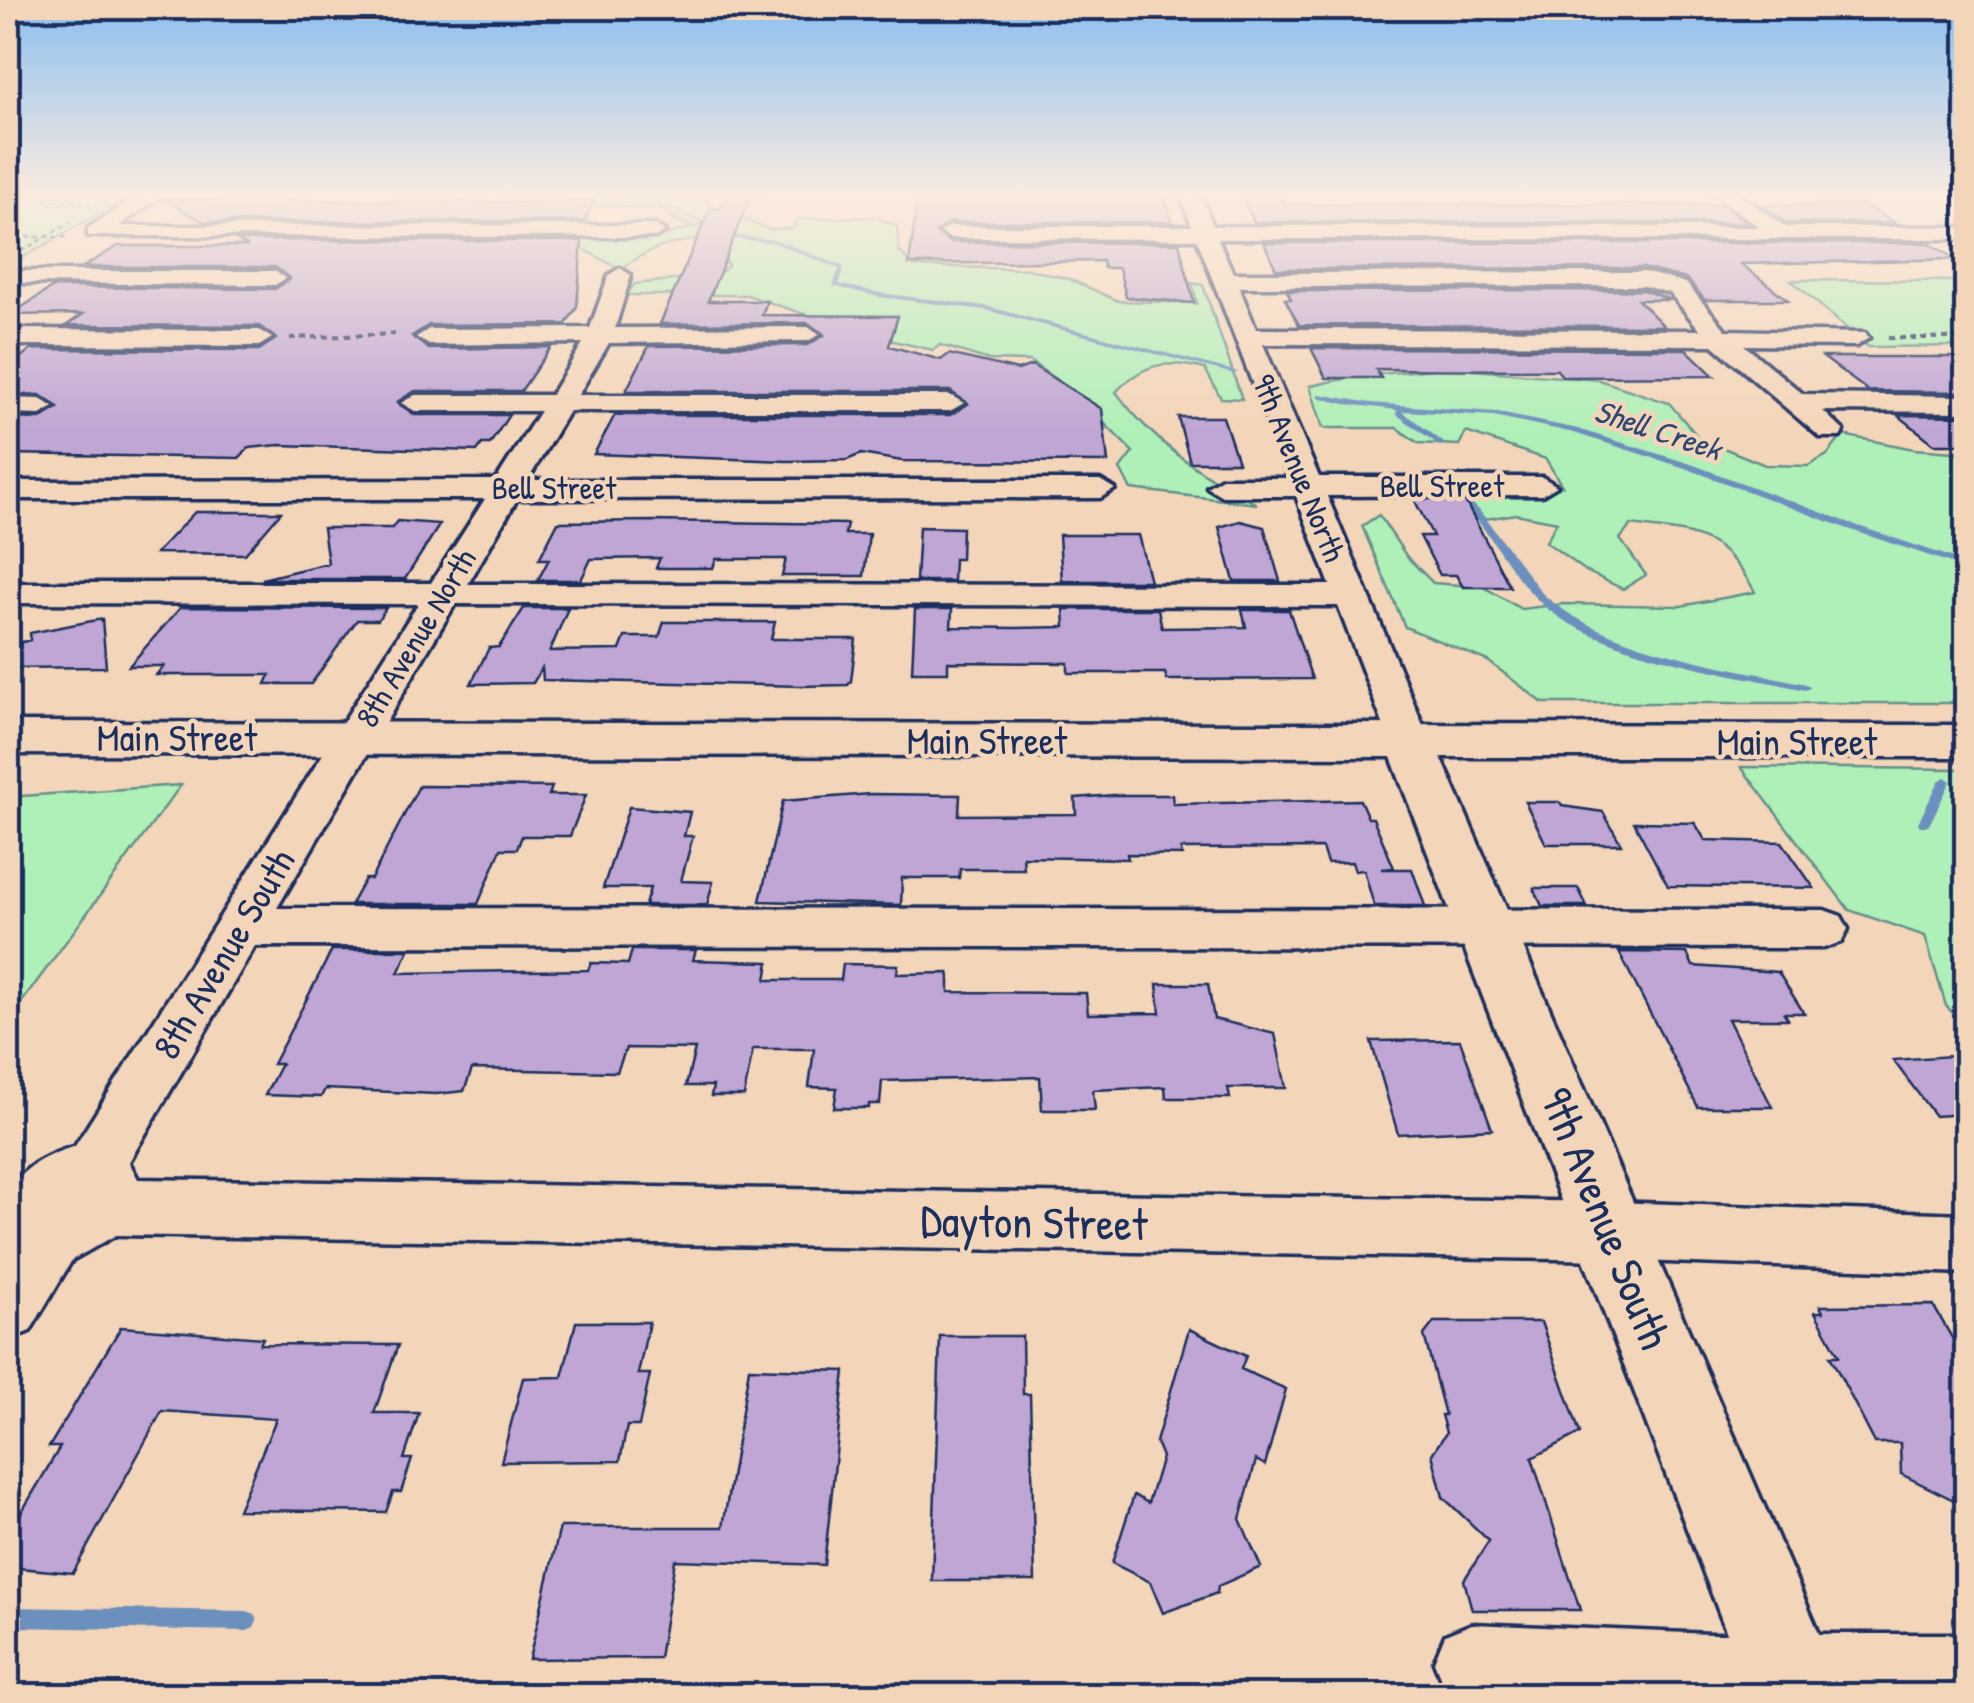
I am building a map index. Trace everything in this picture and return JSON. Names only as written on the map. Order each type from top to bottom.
[{"type":"main road","name":"Main Street","points":[[8,738],[1966,742]]},
{"type":"main road","name":"9th Avenue South","points":[[1410,742],[1794,1683]]},
{"type":"street","name":"9th Avenue North","points":[[1223,271],[1410,742]]},
{"type":"street","name":"8th Avenue North","points":[[354,738],[598,338],[620,276]]},
{"type":"street","points":[[14,282],[275,278]]},
{"type":"street","points":[[1226,280],[1660,281],[1678,288],[1718,336],[1830,431]]},
{"type":"street","points":[[1466,280],[1539,336]]},
{"type":"street","points":[[429,337],[808,334]]},
{"type":"street","points":[[1247,336],[1856,338]]},
{"type":"street","points":[[8,337],[258,338]]},
{"type":"street","points":[[1797,402],[1966,404]]},
{"type":"street","points":[[415,403],[950,403]]},
{"type":"street","points":[[8,406],[40,407]]},
{"type":"street","name":"Bell Street","points":[[1222,487],[1542,486]]},
{"type":"street","name":"Bell Street","points":[[8,490],[1100,489]]},
{"type":"street","points":[[8,593],[1350,596]]},
{"type":"street","name":"8th Avenue South","points":[[8,1309],[57,1206],[239,927],[354,738]]},
{"type":"street","points":[[239,927],[1824,930]]},
{"type":"street","name":"Dayton Street","points":[[57,1206],[1611,1231],[1966,1244]]},
{"type":"street","points":[[1472,1662],[1794,1683],[1966,1672]]},
{"type":"path","points":[[258,338],[400,334],[429,337]]},
{"type":"path","points":[[1856,338],[1966,338]]},
{"type":"green space","points":[[722,271],[1038,271],[1069,279],[1118,301],[1197,303],[1192,283],[1203,285],[1242,399],[1221,398],[1205,369],[1179,364],[1146,369],[1116,392],[1162,442],[1257,504],[1131,489],[1120,469],[1133,452],[1071,390],[1030,361],[989,360],[940,345],[933,350],[871,336],[747,295],[626,295],[635,284]]},
{"type":"green space","points":[[1791,280],[1966,281],[1966,346],[1868,347]]},
{"type":"green space","points":[[1446,368],[1599,380],[1669,403],[1699,438],[1765,465],[1808,466],[1827,455],[1843,435],[1914,449],[1966,453],[1966,703],[1543,703],[1488,661],[1405,627],[1362,526],[1379,515],[1407,557],[1433,583],[1484,587],[1521,609],[1563,604],[1681,606],[1755,592],[1730,557],[1704,539],[1631,525],[1620,539],[1646,575],[1623,589],[1586,571],[1546,542],[1557,522],[1516,514],[1479,520],[1453,506],[1473,496],[1562,486],[1546,459],[1466,432],[1459,445],[1418,443],[1397,428],[1323,428],[1310,386],[1358,376]]},
{"type":"green space","points":[[1741,767],[1962,769],[1966,774],[1966,1026],[1946,1006],[1925,936],[1849,910]]},
{"type":"green space","points":[[181,785],[8,1021],[8,797]]},
{"type":"building","points":[[281,271],[580,271],[577,307],[566,324],[429,325],[412,336],[429,349],[551,347],[521,391],[415,391],[397,402],[415,415],[509,415],[490,444],[482,444],[477,451],[279,445],[249,448],[239,458],[8,454],[8,418],[40,419],[58,408],[40,395],[8,394],[8,366],[32,349],[259,350],[276,339],[259,326],[67,325],[83,314],[10,315],[53,287],[275,289],[290,279]]},
{"type":"building","points":[[683,271],[720,271],[708,301],[767,301],[762,315],[898,316],[889,346],[941,360],[949,354],[1018,370],[1032,365],[1102,409],[1108,462],[902,461],[861,454],[847,460],[788,461],[594,454],[615,415],[950,415],[968,404],[950,391],[626,391],[649,346],[808,345],[824,335],[808,323],[660,324]]},
{"type":"building","points":[[1120,271],[1186,271],[1194,303],[1126,297]]},
{"type":"building","points":[[1658,271],[1751,271],[1788,300],[1705,300],[1687,279]]},
{"type":"building","points":[[1643,290],[1671,300],[1638,300],[1664,326],[1299,325],[1285,299],[1291,299],[1287,291]]},
{"type":"building","points":[[1311,348],[1686,349],[1714,376],[1563,377],[1557,370],[1376,369],[1381,378],[1326,378]]},
{"type":"building","points":[[1823,357],[1966,357],[1966,392],[1868,391]]},
{"type":"building","points":[[1898,415],[1966,416],[1966,444],[1934,444]]},
{"type":"building","points":[[1178,417],[1223,417],[1238,462],[1190,462]]},
{"type":"building","points":[[1414,499],[1464,499],[1510,587],[1463,587],[1456,575],[1440,575],[1420,536],[1433,536]]},
{"type":"building","points":[[195,512],[281,512],[245,554],[156,553]]},
{"type":"building","points":[[397,521],[440,524],[405,579],[262,579],[328,563],[323,528],[392,528]]},
{"type":"building","points":[[1240,521],[1264,527],[1280,581],[1234,581],[1219,527]]},
{"type":"building","points":[[558,522],[847,524],[845,534],[869,534],[864,576],[782,576],[786,559],[716,559],[713,568],[656,568],[660,558],[591,559],[581,580],[538,580],[549,559],[539,559]]},
{"type":"building","points":[[919,527],[962,528],[961,559],[954,559],[953,581],[916,581]]},
{"type":"building","points":[[1059,535],[1138,535],[1150,581],[1062,581]]},
{"type":"building","points":[[181,607],[386,608],[378,620],[357,620],[311,684],[266,684],[270,675],[156,675],[164,666],[129,666]]},
{"type":"building","points":[[524,608],[568,608],[550,651],[620,650],[625,637],[659,637],[664,622],[775,622],[771,639],[856,639],[851,681],[848,685],[802,686],[543,680],[542,668],[533,683],[471,684],[489,648],[499,647]]},
{"type":"building","points":[[915,609],[952,609],[951,627],[1015,628],[1065,627],[1064,609],[1158,609],[1162,628],[1246,627],[1242,610],[1289,610],[1312,679],[1167,680],[1165,673],[1068,673],[1068,663],[948,662],[948,672],[912,672]]},
{"type":"building","points":[[102,619],[106,667],[8,668],[8,646],[30,640],[30,633]]},
{"type":"building","points":[[419,786],[552,787],[549,795],[586,795],[570,836],[522,836],[517,849],[501,849],[478,904],[351,904],[365,879],[371,879]]},
{"type":"building","points":[[870,794],[960,795],[959,815],[1076,814],[1075,798],[1114,795],[1172,795],[1173,804],[1360,800],[1368,818],[1373,818],[1394,868],[1381,869],[1412,869],[1425,906],[1374,906],[1364,870],[1355,871],[1352,862],[1327,863],[1322,848],[1181,849],[1182,855],[1127,854],[1128,859],[1023,857],[1024,869],[960,869],[959,878],[902,878],[901,905],[760,901],[783,801]]},
{"type":"building","points":[[1525,802],[1559,802],[1562,806],[1603,812],[1621,844],[1546,844]]},
{"type":"building","points":[[629,807],[690,812],[684,836],[693,836],[681,881],[713,882],[707,905],[645,905],[650,888],[603,888]]},
{"type":"building","points":[[1634,822],[1695,823],[1705,840],[1782,842],[1814,888],[1668,886]]},
{"type":"building","points":[[1534,888],[1578,888],[1587,906],[1542,906]]},
{"type":"building","points":[[332,950],[409,950],[398,973],[588,970],[591,963],[628,964],[632,950],[696,950],[693,960],[769,962],[766,980],[841,980],[843,964],[898,965],[897,974],[949,973],[949,992],[1086,993],[1088,1014],[1160,1013],[1157,984],[1208,984],[1214,1019],[1275,1034],[1286,1088],[1228,1088],[1230,1098],[1166,1098],[1165,1087],[1093,1090],[1095,1110],[1042,1110],[1040,1077],[882,1081],[880,1104],[869,1104],[869,1108],[834,1108],[837,1088],[809,1087],[814,1049],[753,1049],[744,1096],[711,1096],[713,1086],[686,1086],[695,1049],[626,1048],[617,1072],[472,1069],[464,1091],[436,1094],[325,1089],[321,1097],[265,1095],[281,1064],[273,1064]]},
{"type":"building","points":[[1619,952],[1687,953],[1693,966],[1778,972],[1804,1013],[1784,1013],[1788,1019],[1728,1019],[1772,1107],[1698,1107]]},
{"type":"building","points":[[1460,1040],[1492,1129],[1398,1134],[1371,1041]]},
{"type":"building","points":[[1966,1055],[1966,1114],[1935,1116],[1893,1060]]},
{"type":"building","points":[[1933,1305],[1966,1362],[1966,1506],[1901,1474],[1900,1443],[1875,1443],[1830,1356],[1839,1356],[1815,1312],[1823,1312],[1820,1306]]},
{"type":"building","points":[[576,1322],[649,1322],[638,1374],[650,1374],[639,1426],[627,1426],[620,1461],[501,1462],[523,1378],[562,1377]]},
{"type":"building","points":[[1434,1322],[1541,1322],[1580,1433],[1532,1458],[1580,1610],[1472,1610],[1464,1580],[1489,1541],[1443,1497],[1432,1454],[1446,1433],[1424,1335]]},
{"type":"building","points":[[121,1327],[263,1338],[260,1344],[398,1345],[374,1413],[419,1413],[404,1459],[412,1459],[401,1492],[393,1492],[386,1512],[238,1510],[276,1419],[162,1411],[73,1573],[8,1567],[8,1535],[60,1447],[49,1447]]},
{"type":"building","points":[[1189,1329],[1246,1356],[1241,1369],[1286,1389],[1265,1465],[1256,1460],[1240,1519],[1261,1567],[1218,1586],[1217,1593],[1163,1613],[1150,1582],[1112,1563],[1134,1495],[1148,1503],[1162,1457],[1156,1442]]},
{"type":"building","points":[[940,1336],[1022,1336],[1023,1394],[1030,1394],[1035,1581],[932,1581]]},
{"type":"building","points":[[749,1368],[845,1371],[824,1565],[675,1560],[659,1658],[529,1659],[560,1527],[723,1527]]},
{"type":"waterway","name":"Shell Creek","points":[[841,271],[835,285],[880,295],[985,308],[1234,372]]},
{"type":"waterway","name":"Shell Creek","points":[[1322,396],[1371,406],[1494,414],[1576,431],[1688,466],[1966,565]]},
{"type":"waterway","points":[[1399,412],[1440,444]]},
{"type":"waterway","points":[[1464,500],[1538,595],[1575,622],[1673,657],[1806,687]]},
{"type":"waterway","points":[[1924,823],[1945,781]]},
{"type":"waterway","points":[[8,1617],[247,1621]]}]
